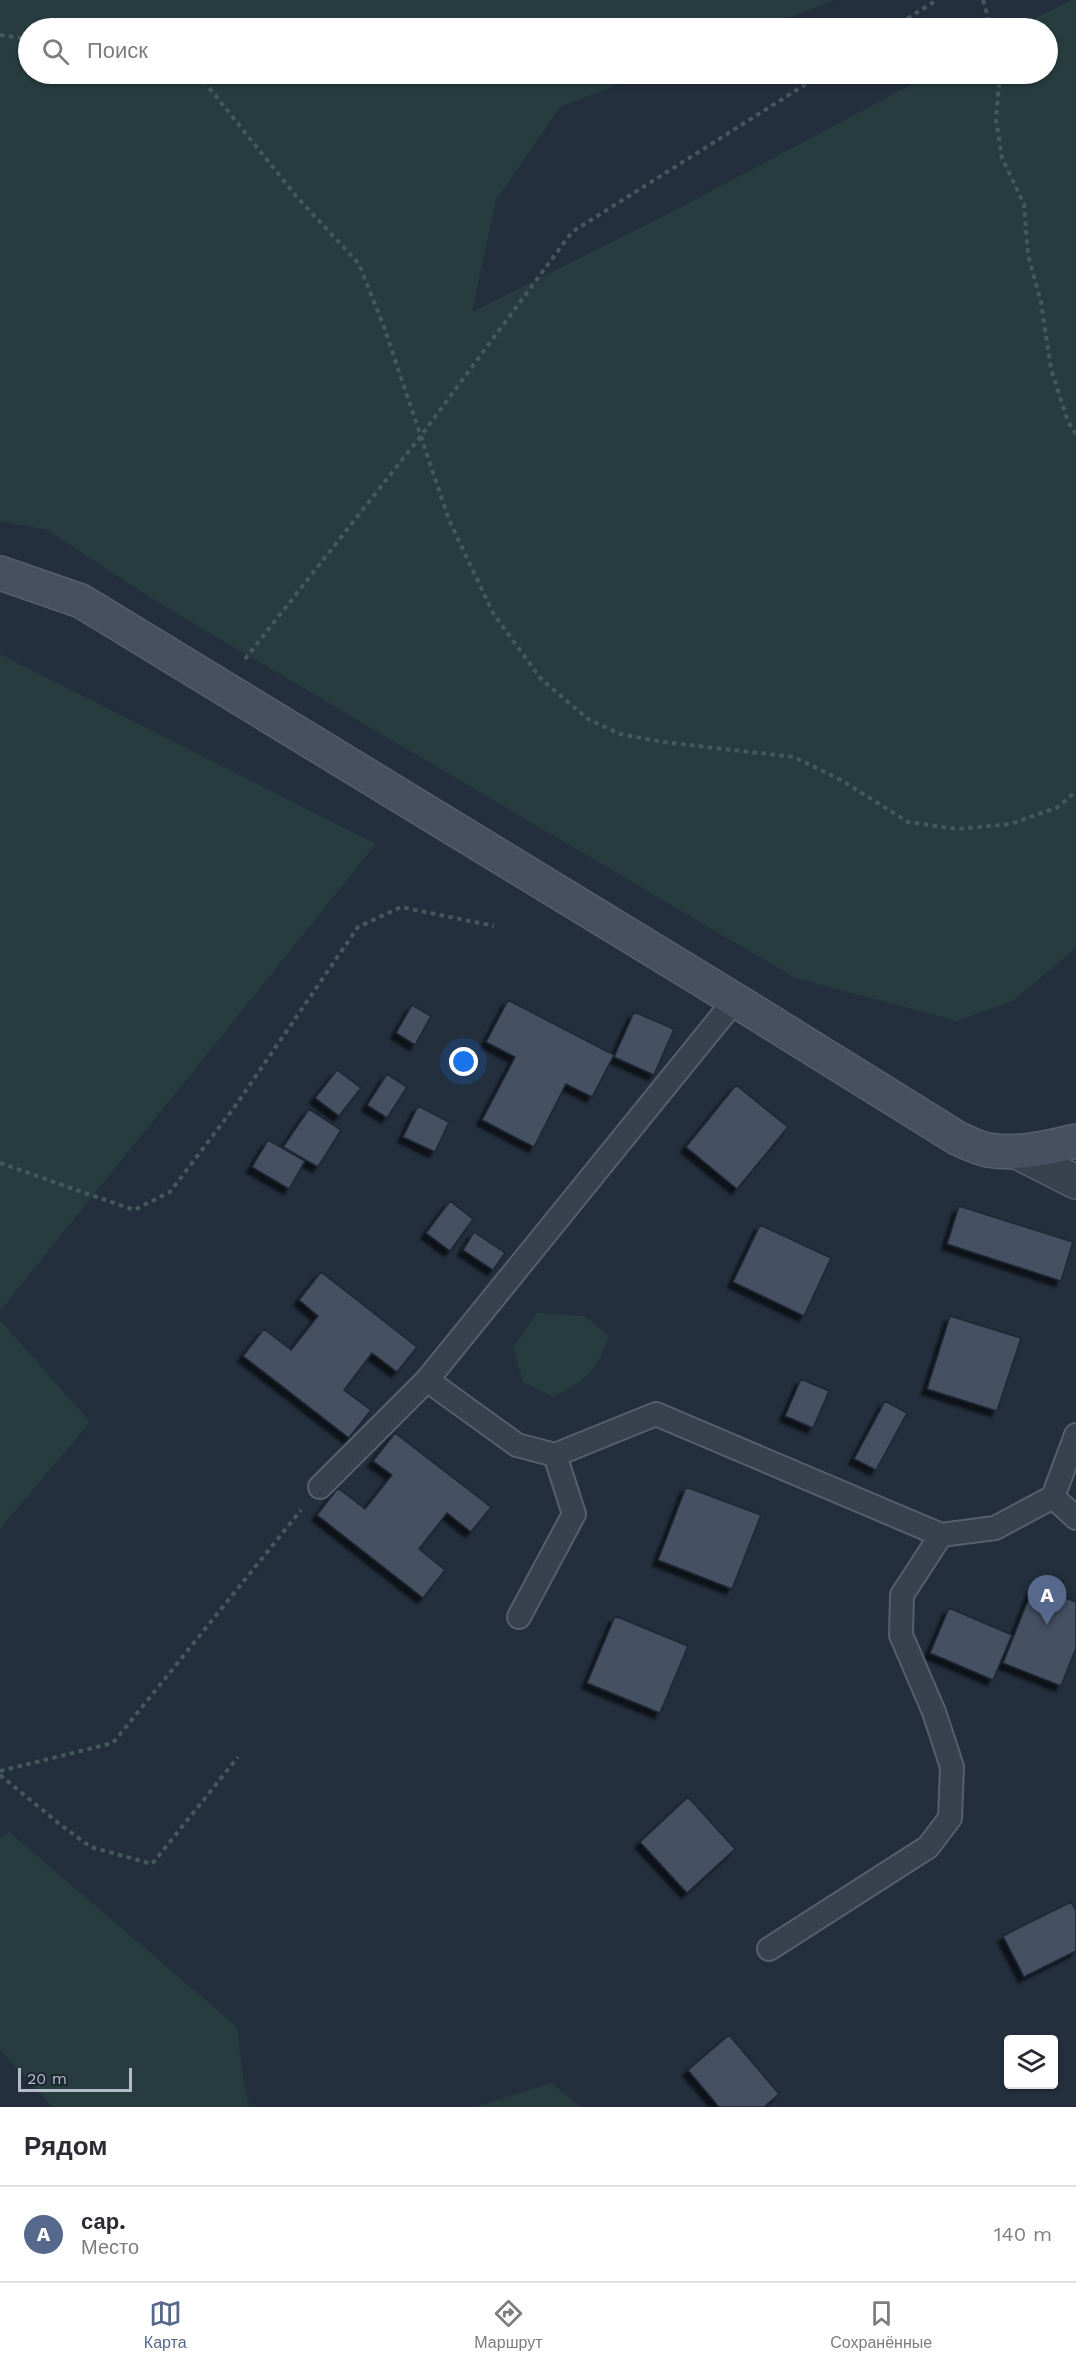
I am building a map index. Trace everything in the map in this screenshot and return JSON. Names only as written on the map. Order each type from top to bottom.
[{"type":"street","points":[[0,573],[81,601],[957,1138],[986,1150],[1017,1152],[1050,1148],[1076,1141]]},
{"type":"street","points":[[1017,1152],[1076,1182]]},
{"type":"lane","points":[[320,1487],[427,1380],[735,1000]]},
{"type":"lane","points":[[427,1380],[517,1445],[555,1455],[656,1414],[941,1535],[995,1528],[1053,1497],[1076,1435]]},
{"type":"lane","points":[[519,1617],[574,1514],[555,1455]]},
{"type":"lane","points":[[1053,1497],[1076,1518]]},
{"type":"lane","points":[[769,1949],[928,1847],[950,1818],[952,1767],[934,1712],[901,1635],[902,1595],[941,1535]]},
{"type":"path","points":[[908,18],[937,0]]},
{"type":"path","points":[[983,0],[988,18]]},
{"type":"path","points":[[0,35],[18,38]]},
{"type":"path","points":[[206,84],[296,195],[359,264],[384,327],[449,520],[494,613],[541,679],[588,719],[620,734],[652,740],[794,757],[841,780],[908,822],[957,829],[1011,824],[1058,807],[1076,791]]},
{"type":"path","points":[[222,687],[420,437],[572,232],[806,84]]},
{"type":"path","points":[[999,84],[996,119],[1002,158],[1024,204],[1028,255],[1041,302],[1051,369],[1068,422],[1076,434]]},
{"type":"path","points":[[0,1162],[134,1210],[170,1192],[237,1105],[358,927],[401,908],[495,926]]},
{"type":"path","points":[[0,1773],[112,1743],[320,1487]]},
{"type":"path","points":[[0,1773],[91,1847],[152,1864],[238,1757]]},
{"type":"green space","points":[[0,0],[835,0],[788,18],[18,18],[18,84],[620,84],[560,107],[496,200],[472,312],[685,205],[912,84],[1058,84],[1058,18],[1036,18],[1071,0],[1076,0],[1076,948],[1012,1001],[957,1021],[795,978],[154,600],[47,530],[0,521]]},
{"type":"green space","points":[[0,654],[376,844],[0,1311]]},
{"type":"green space","points":[[537,1313],[584,1316],[609,1336],[599,1359],[588,1374],[553,1397],[523,1382],[513,1348]]},
{"type":"green space","points":[[0,1320],[90,1422],[0,1529]]},
{"type":"green space","points":[[9,1832],[237,2027],[244,2087],[250,2107],[53,2107],[0,2050],[0,1838]]},
{"type":"green space","points":[[552,2083],[580,2107],[475,2107]]},
{"type":"building","points":[[508,1000],[614,1055],[592,1097],[566,1084],[534,1147],[482,1120],[515,1057],[486,1042]]},
{"type":"building","points":[[412,1005],[431,1016],[415,1045],[396,1033]]},
{"type":"building","points":[[634,1012],[674,1029],[654,1075],[614,1057]]},
{"type":"building","points":[[337,1070],[361,1088],[339,1116],[315,1098]]},
{"type":"building","points":[[387,1074],[407,1087],[387,1118],[367,1105]]},
{"type":"building","points":[[736,1085],[788,1127],[737,1189],[686,1147]]},
{"type":"building","points":[[418,1106],[449,1122],[435,1152],[403,1137]]},
{"type":"building","points":[[309,1109],[341,1130],[318,1167],[283,1147]]},
{"type":"building","points":[[268,1140],[305,1161],[289,1189],[252,1167]]},
{"type":"building","points":[[450,1201],[473,1219],[450,1251],[426,1233]]},
{"type":"building","points":[[959,1206],[1073,1242],[1061,1281],[947,1244]]},
{"type":"building","points":[[760,1225],[831,1258],[804,1316],[733,1282]]},
{"type":"building","points":[[474,1232],[505,1253],[493,1270],[463,1250]]},
{"type":"building","points":[[321,1272],[417,1347],[397,1372],[372,1353],[344,1390],[371,1410],[349,1438],[243,1356],[264,1329],[291,1350],[318,1316],[299,1300]]},
{"type":"building","points":[[950,1316],[1021,1338],[997,1411],[927,1389]]},
{"type":"building","points":[[801,1379],[829,1391],[813,1428],[785,1416]]},
{"type":"building","points":[[885,1401],[907,1413],[876,1470],[854,1459]]},
{"type":"building","points":[[395,1433],[491,1507],[471,1532],[447,1513],[419,1549],[445,1570],[423,1598],[317,1515],[338,1488],[365,1509],[392,1475],[373,1461]]},
{"type":"building","points":[[686,1487],[761,1515],[732,1589],[658,1560]]},
{"type":"building","points":[[1034,1585],[1076,1602],[1076,1648],[1061,1686],[1003,1663]]},
{"type":"building","points":[[949,1608],[1012,1635],[993,1680],[930,1653]]},
{"type":"building","points":[[615,1616],[688,1646],[660,1713],[587,1683]]},
{"type":"building","points":[[688,1797],[735,1849],[687,1893],[640,1842]]},
{"type":"building","points":[[1071,1902],[1076,1911],[1076,1951],[1024,1977],[1003,1936]]},
{"type":"building","points":[[729,2035],[779,2094],[764,2107],[719,2107],[688,2070]]},
{"type":"place","name":"сар.","points":[[1047,1625]]}]
